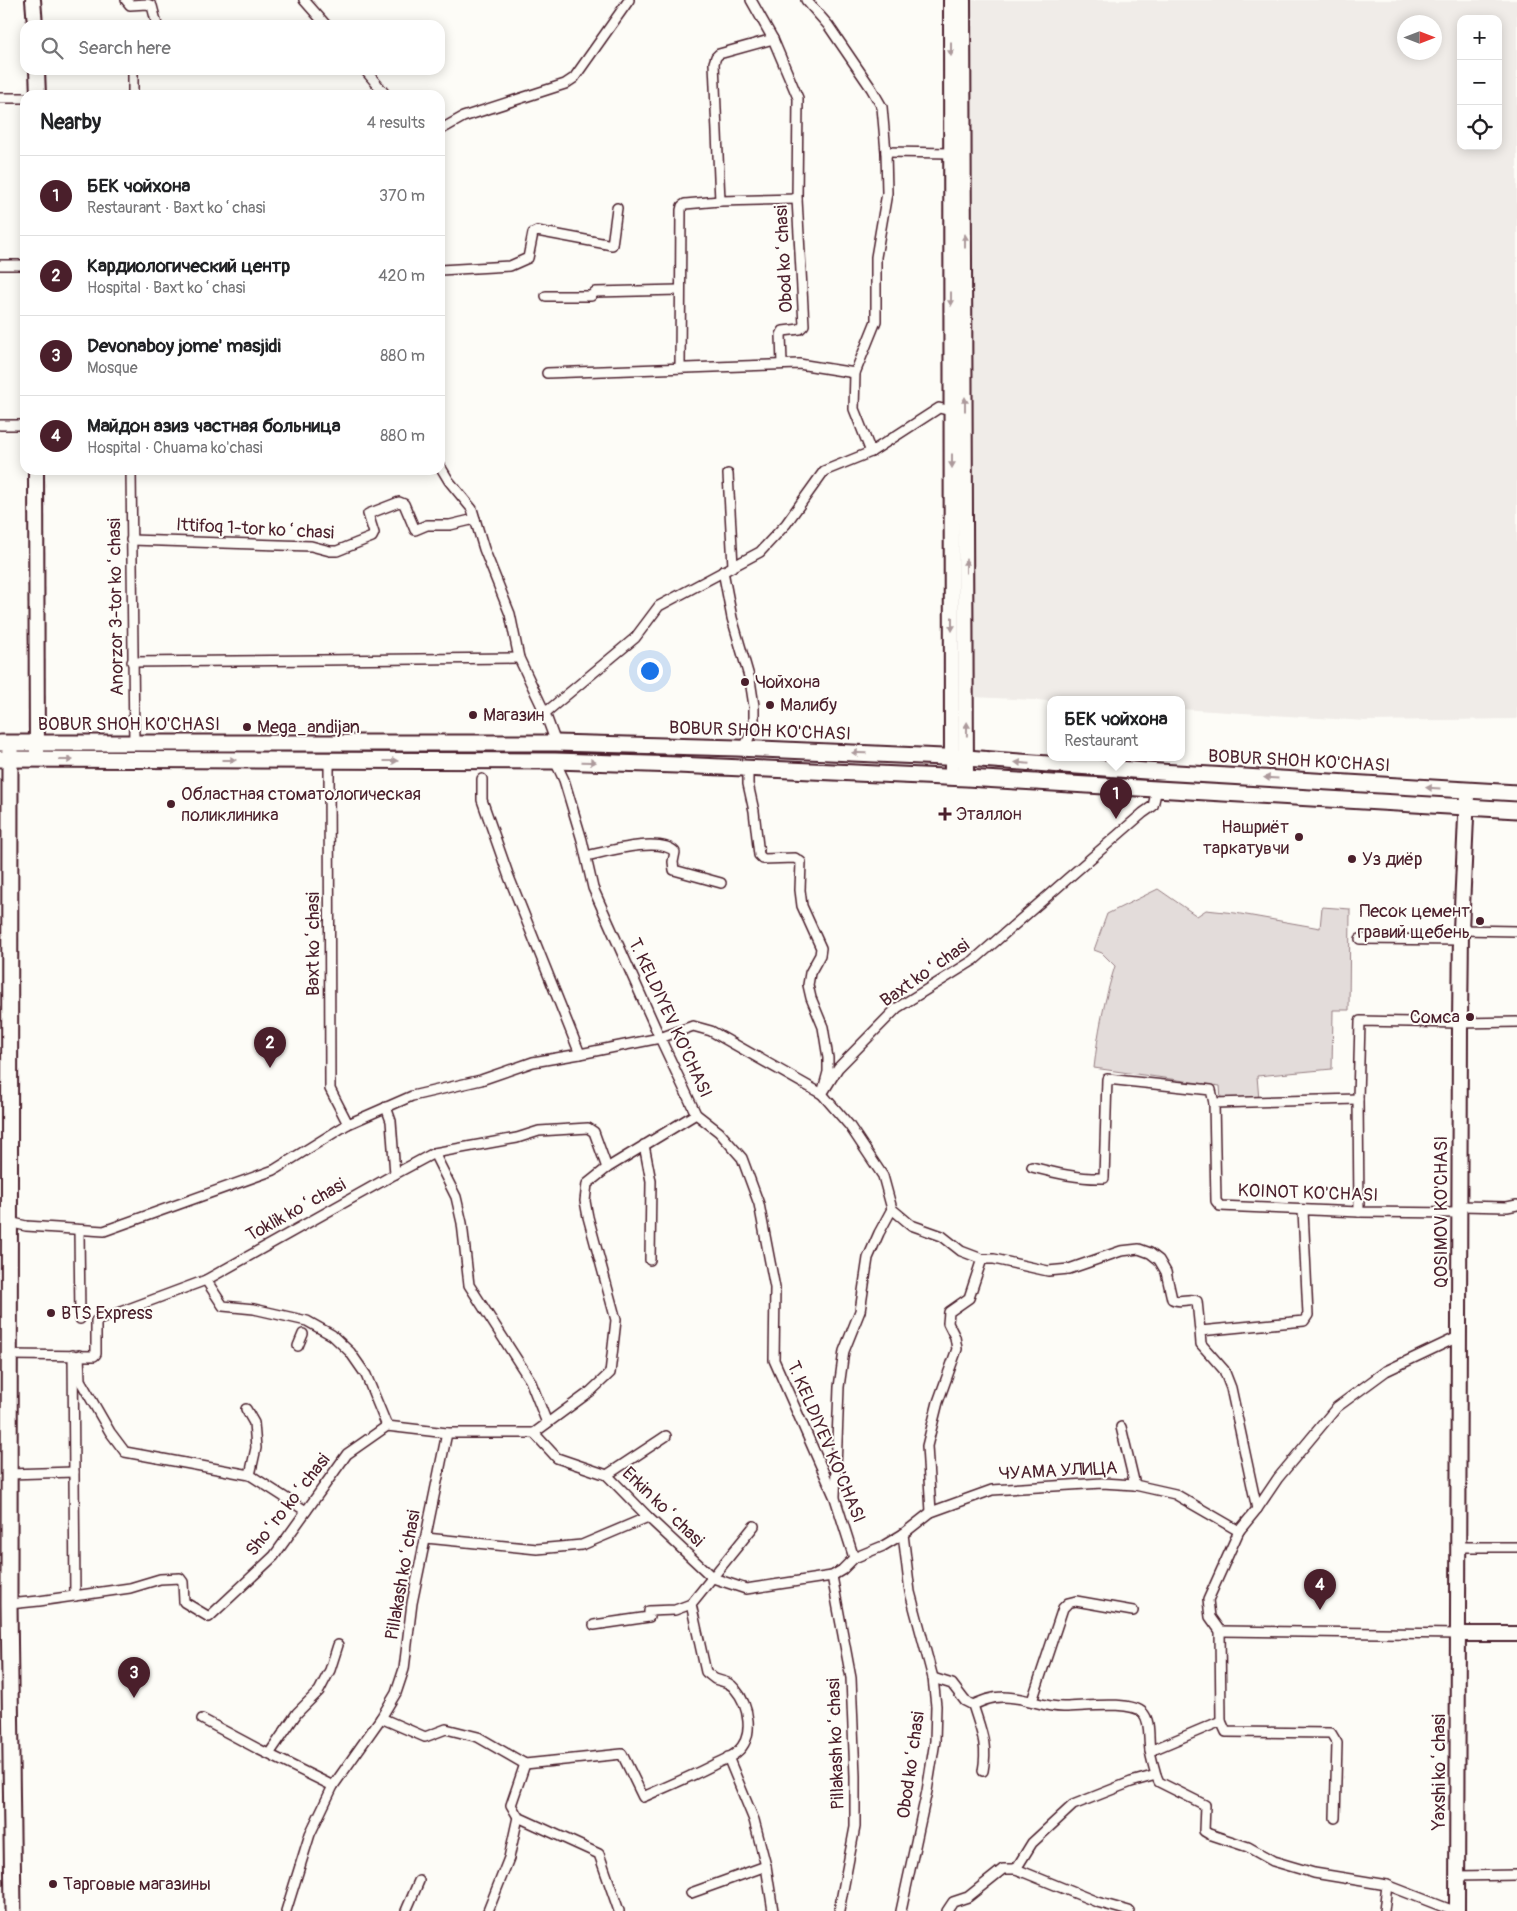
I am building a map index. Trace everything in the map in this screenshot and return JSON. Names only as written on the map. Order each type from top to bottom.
[{"type":"main road","points":[[33,0],[35,20]]},
{"type":"main road","points":[[950,0],[959,777]]},
{"type":"main road","points":[[956,420],[963,0]]},
{"type":"main road","points":[[37,75],[38,90]]},
{"type":"main road","points":[[10,783],[19,769],[37,760],[36,475]]},
{"type":"main road","points":[[5,742],[3,761],[10,783],[9,1604],[6,1838],[13,1911]]},
{"type":"main road","name":"BOBUR SHOH KO'CHASI","points":[[5,742],[556,743],[744,748],[959,757],[1160,772],[1517,793]]},
{"type":"main road","points":[[3,761],[37,742]]},
{"type":"main road","name":"BOBUR SHOH KO'CHASI","points":[[3,761],[555,761],[959,777],[1517,810]]},
{"type":"main road","name":"QOSIMOV KO'CHASI","points":[[1459,1634],[1460,1023],[1461,935],[1467,790]]},
{"type":"main road","points":[[1459,1634],[1517,1634]]},
{"type":"main road","name":"Yaxshi koʻchasi","points":[[1456,1911],[1458,1876],[1459,1634]]},
{"type":"street","points":[[126,0],[130,5],[147,4],[152,6],[156,20]]},
{"type":"street","points":[[304,0],[322,20]]},
{"type":"street","points":[[445,127],[463,116],[565,84],[574,78],[629,0]]},
{"type":"street","name":"Obod koʻchasi","points":[[751,0],[773,38],[798,98],[797,199],[804,325],[800,329],[783,331],[781,335],[782,364]]},
{"type":"street","points":[[806,0],[838,40],[882,107],[887,193],[876,257],[876,321],[855,373],[854,409],[871,452]]},
{"type":"street","points":[[720,201],[714,63],[719,54],[773,38]]},
{"type":"street","points":[[133,75],[133,90]]},
{"type":"street","points":[[369,75],[382,90]]},
{"type":"street","points":[[0,98],[20,98]]},
{"type":"street","points":[[886,152],[951,153]]},
{"type":"street","points":[[680,368],[679,290],[680,210],[682,206],[685,204],[720,201],[797,199]]},
{"type":"street","points":[[445,270],[510,266],[528,258],[533,234],[537,231],[612,245],[617,208]]},
{"type":"street","points":[[0,265],[20,264]]},
{"type":"street","points":[[546,296],[591,296],[595,292],[679,290]]},
{"type":"street","points":[[547,373],[799,364],[855,373]]},
{"type":"street","points":[[545,713],[635,638],[659,606],[760,552],[786,524],[824,471],[871,452],[939,408],[956,420]]},
{"type":"street","points":[[0,425],[20,424]]},
{"type":"street","points":[[445,474],[472,509],[484,550],[510,614],[519,658],[545,713],[556,743]]},
{"type":"street","points":[[728,474],[733,566]]},
{"type":"street","name":"Anorzor 3-tor koʻchasi","points":[[131,475],[134,743]]},
{"type":"street","name":"Ittifoq 1-tor koʻchasi","points":[[131,540],[311,546],[338,551],[372,537],[374,533],[368,514],[393,503],[399,502],[404,504],[415,530],[427,524],[450,524],[475,519]]},
{"type":"street","points":[[723,571],[732,618],[750,680],[754,706],[754,727],[744,748]]},
{"type":"street","points":[[132,662],[519,658]]},
{"type":"street","name":"Baxt koʻchasi","points":[[329,761],[330,1089],[348,1124]]},
{"type":"street","name":"T. KELDIYEV KO'CHASI","points":[[555,761],[564,780],[586,856],[593,888],[660,1038],[696,1114],[719,1132],[742,1158],[759,1204],[775,1288],[774,1360],[835,1498],[854,1558]]},
{"type":"street","points":[[748,768],[748,784],[754,811],[759,855],[763,860],[795,858],[801,862],[800,890],[802,906],[821,948],[820,955],[810,973],[808,984],[810,998],[823,1027],[828,1058],[828,1072],[822,1094]]},
{"type":"street","points":[[482,779],[482,800],[510,877],[580,1054]]},
{"type":"street","name":"Baxt koʻchasi","points":[[822,1094],[838,1068],[897,1008],[980,955],[1142,813],[1153,806],[1157,789]]},
{"type":"street","points":[[586,856],[625,846],[667,847],[675,852],[674,870],[721,882]]},
{"type":"street","points":[[1360,939],[1461,935],[1517,930]]},
{"type":"street","points":[[1359,1212],[1358,1099],[1360,1020],[1460,1023],[1517,1022]]},
{"type":"street","points":[[9,1222],[26,1226],[104,1231],[274,1170],[348,1124],[412,1096],[481,1080],[533,1062],[660,1038],[693,1026],[711,1031],[822,1094],[849,1125],[883,1176],[892,1209],[910,1224],[942,1236],[961,1252],[982,1259],[994,1259],[1048,1271],[1069,1269],[1120,1251],[1139,1249],[1150,1253],[1159,1260],[1166,1272],[1172,1299],[1176,1302],[1194,1299],[1197,1301],[1201,1344],[1224,1370],[1231,1388],[1257,1509]]},
{"type":"street","points":[[1032,1167],[1055,1173],[1104,1178],[1107,1079],[1211,1090],[1214,1103],[1358,1099]]},
{"type":"street","name":"KOINOT KO'CHASI","points":[[1214,1103],[1216,1201],[1220,1206],[1359,1212],[1460,1210],[1517,1205]]},
{"type":"street","points":[[386,1107],[391,1121],[395,1174]]},
{"type":"street","points":[[206,1280],[223,1306],[254,1309],[332,1335],[350,1352],[366,1375],[388,1426],[447,1432],[534,1433],[591,1391],[610,1373],[616,1320],[585,1201],[587,1184],[606,1168],[696,1114]]},
{"type":"street","name":"Toklik koʻchasi","points":[[9,1355],[94,1356],[96,1354],[96,1321],[206,1280],[434,1153],[517,1138],[540,1131],[588,1128],[594,1132],[606,1168]]},
{"type":"street","points":[[644,1145],[650,1182],[650,1260]]},
{"type":"street","points":[[434,1153],[456,1197],[462,1223],[469,1285],[530,1380],[547,1423]]},
{"type":"street","points":[[835,1498],[839,1387],[844,1351],[860,1311],[868,1258],[892,1209]]},
{"type":"street","points":[[1200,1331],[1304,1321],[1308,1316],[1303,1210]]},
{"type":"street","points":[[78,1230],[80,1320]]},
{"type":"street","points":[[931,1512],[927,1446],[938,1402],[957,1349],[957,1343],[948,1323],[949,1312],[969,1298],[982,1259]]},
{"type":"street","points":[[298,1346],[306,1327]]},
{"type":"street","points":[[1335,1818],[1337,1743],[1331,1733],[1226,1732],[1221,1721],[1220,1631],[1210,1617],[1208,1600],[1239,1531],[1278,1478],[1337,1407],[1386,1370],[1460,1336]]},
{"type":"street","points":[[76,1355],[74,1472],[76,1596]]},
{"type":"street","points":[[76,1355],[80,1380],[110,1432],[125,1452],[250,1475],[306,1511]]},
{"type":"street","points":[[246,1409],[254,1424],[256,1448],[250,1475]]},
{"type":"street","name":"Shoʻro koʻchasi","points":[[9,1604],[130,1588],[160,1579],[180,1578],[183,1582],[184,1602],[208,1616],[274,1556],[347,1454],[388,1426]]},
{"type":"street","points":[[1121,1427],[1134,1485]]},
{"type":"street","name":"Pillakash koʻchasi","points":[[381,1718],[396,1693],[404,1669],[412,1603],[447,1432]]},
{"type":"street","name":"Erkin koʻchasi","points":[[534,1433],[557,1458],[607,1475],[714,1578],[746,1589],[832,1576]]},
{"type":"street","points":[[607,1475],[666,1436]]},
{"type":"street","points":[[9,1474],[74,1472]]},
{"type":"street","name":"ЧУАМА УЛИЦА","points":[[832,1576],[842,1570],[854,1558],[883,1546],[903,1534],[931,1512],[992,1490],[1102,1482],[1134,1485],[1175,1494],[1239,1531]]},
{"type":"street","points":[[426,1538],[537,1549],[582,1545],[648,1516]]},
{"type":"street","points":[[594,1625],[649,1617],[649,1611],[675,1610],[692,1604],[754,1526]]},
{"type":"street","name":"Obod koʻchasi","points":[[901,1911],[927,1791],[935,1741],[936,1706],[933,1678],[910,1592],[903,1534]]},
{"type":"street","points":[[1458,1547],[1517,1547]]},
{"type":"street","name":"Pillakash koʻchasi","points":[[832,1576],[852,1678],[855,1776],[855,1827],[839,1911]]},
{"type":"street","points":[[1032,1701],[1063,1608],[1068,1603],[1076,1601],[1133,1611]]},
{"type":"street","points":[[286,1911],[310,1834],[333,1786],[381,1718],[425,1737],[446,1729],[478,1738],[525,1764],[622,1754],[643,1797],[687,1779],[736,1753],[746,1742],[748,1728],[746,1713],[735,1688],[706,1672],[692,1604]]},
{"type":"street","points":[[1220,1631],[1459,1634]]},
{"type":"street","points":[[269,1754],[297,1713],[319,1691],[330,1670],[338,1645]]},
{"type":"street","points":[[933,1678],[952,1684],[965,1701],[973,1705],[986,1745],[983,1771]]},
{"type":"street","points":[[973,1705],[984,1700],[1014,1697],[1048,1706],[1132,1706],[1142,1711],[1147,1718],[1150,1751],[1159,1782],[1205,1805],[1204,1831],[1248,1848],[1273,1861],[1314,1873],[1387,1885],[1456,1911]]},
{"type":"street","points":[[202,1719],[333,1786]]},
{"type":"street","points":[[1150,1751],[1221,1721]]},
{"type":"street","points":[[728,1757],[754,1820],[766,1866],[773,1911]]},
{"type":"street","points":[[525,1764],[511,1805],[518,1817],[599,1854],[619,1911]]},
{"type":"street","points":[[1016,1868],[1032,1844],[1073,1805],[1131,1782],[1156,1776]]},
{"type":"street","points":[[488,1911],[509,1858],[518,1817]]},
{"type":"street","points":[[691,1893],[766,1866]]},
{"type":"street","points":[[947,1911],[953,1902],[968,1897],[1003,1869],[1016,1868],[1096,1906],[1129,1911]]},
{"type":"street","points":[[1458,1876],[1517,1875]]},
{"type":"street","points":[[406,1911],[419,1881]]},
{"type":"street","points":[[1384,1911],[1387,1885]]},
{"type":"shaded area","points":[[969,0],[1517,0],[1517,719],[1366,721],[1185,709],[1185,696],[1047,696],[1047,701],[974,697]]},
{"type":"shaded area","points":[[1158,889],[1197,916],[1206,910],[1235,913],[1320,928],[1322,907],[1350,909],[1349,1010],[1333,1010],[1332,1069],[1257,1076],[1259,1100],[1221,1101],[1220,1086],[1094,1068],[1102,1017],[1115,966],[1102,953],[1094,950],[1107,914]]},
{"type":"place","name":"Чойхона","points":[[745,682]]},
{"type":"place","name":"Малибу","points":[[770,705]]},
{"type":"place","name":"Магазин","points":[[473,715]]},
{"type":"place","name":"Mega_andijan","points":[[247,727]]},
{"type":"place","name":"Областная стоматологическая поликлиника","points":[[171,804]]},
{"type":"place","name":"Эталлон","points":[[945,814]]},
{"type":"place","name":"БЕК чойхона","points":[[1116,819]]},
{"type":"place","name":"Нашриёт таркатувчи","points":[[1299,837]]},
{"type":"place","name":"Уз диёр","points":[[1352,859]]},
{"type":"place","name":"Песок цемент гравий щебень","points":[[1480,921]]},
{"type":"place","name":"Сомса","points":[[1470,1017]]},
{"type":"place","name":"Кардиологический центр","points":[[270,1068]]},
{"type":"place","name":"BTS Express","points":[[51,1313]]},
{"type":"place","name":"Майдон азиз частная больница","points":[[1320,1610]]},
{"type":"place","name":"Devonaboy jome' masjidi","points":[[134,1698]]},
{"type":"place","name":"Тарговые магазины","points":[[53,1884]]}]
